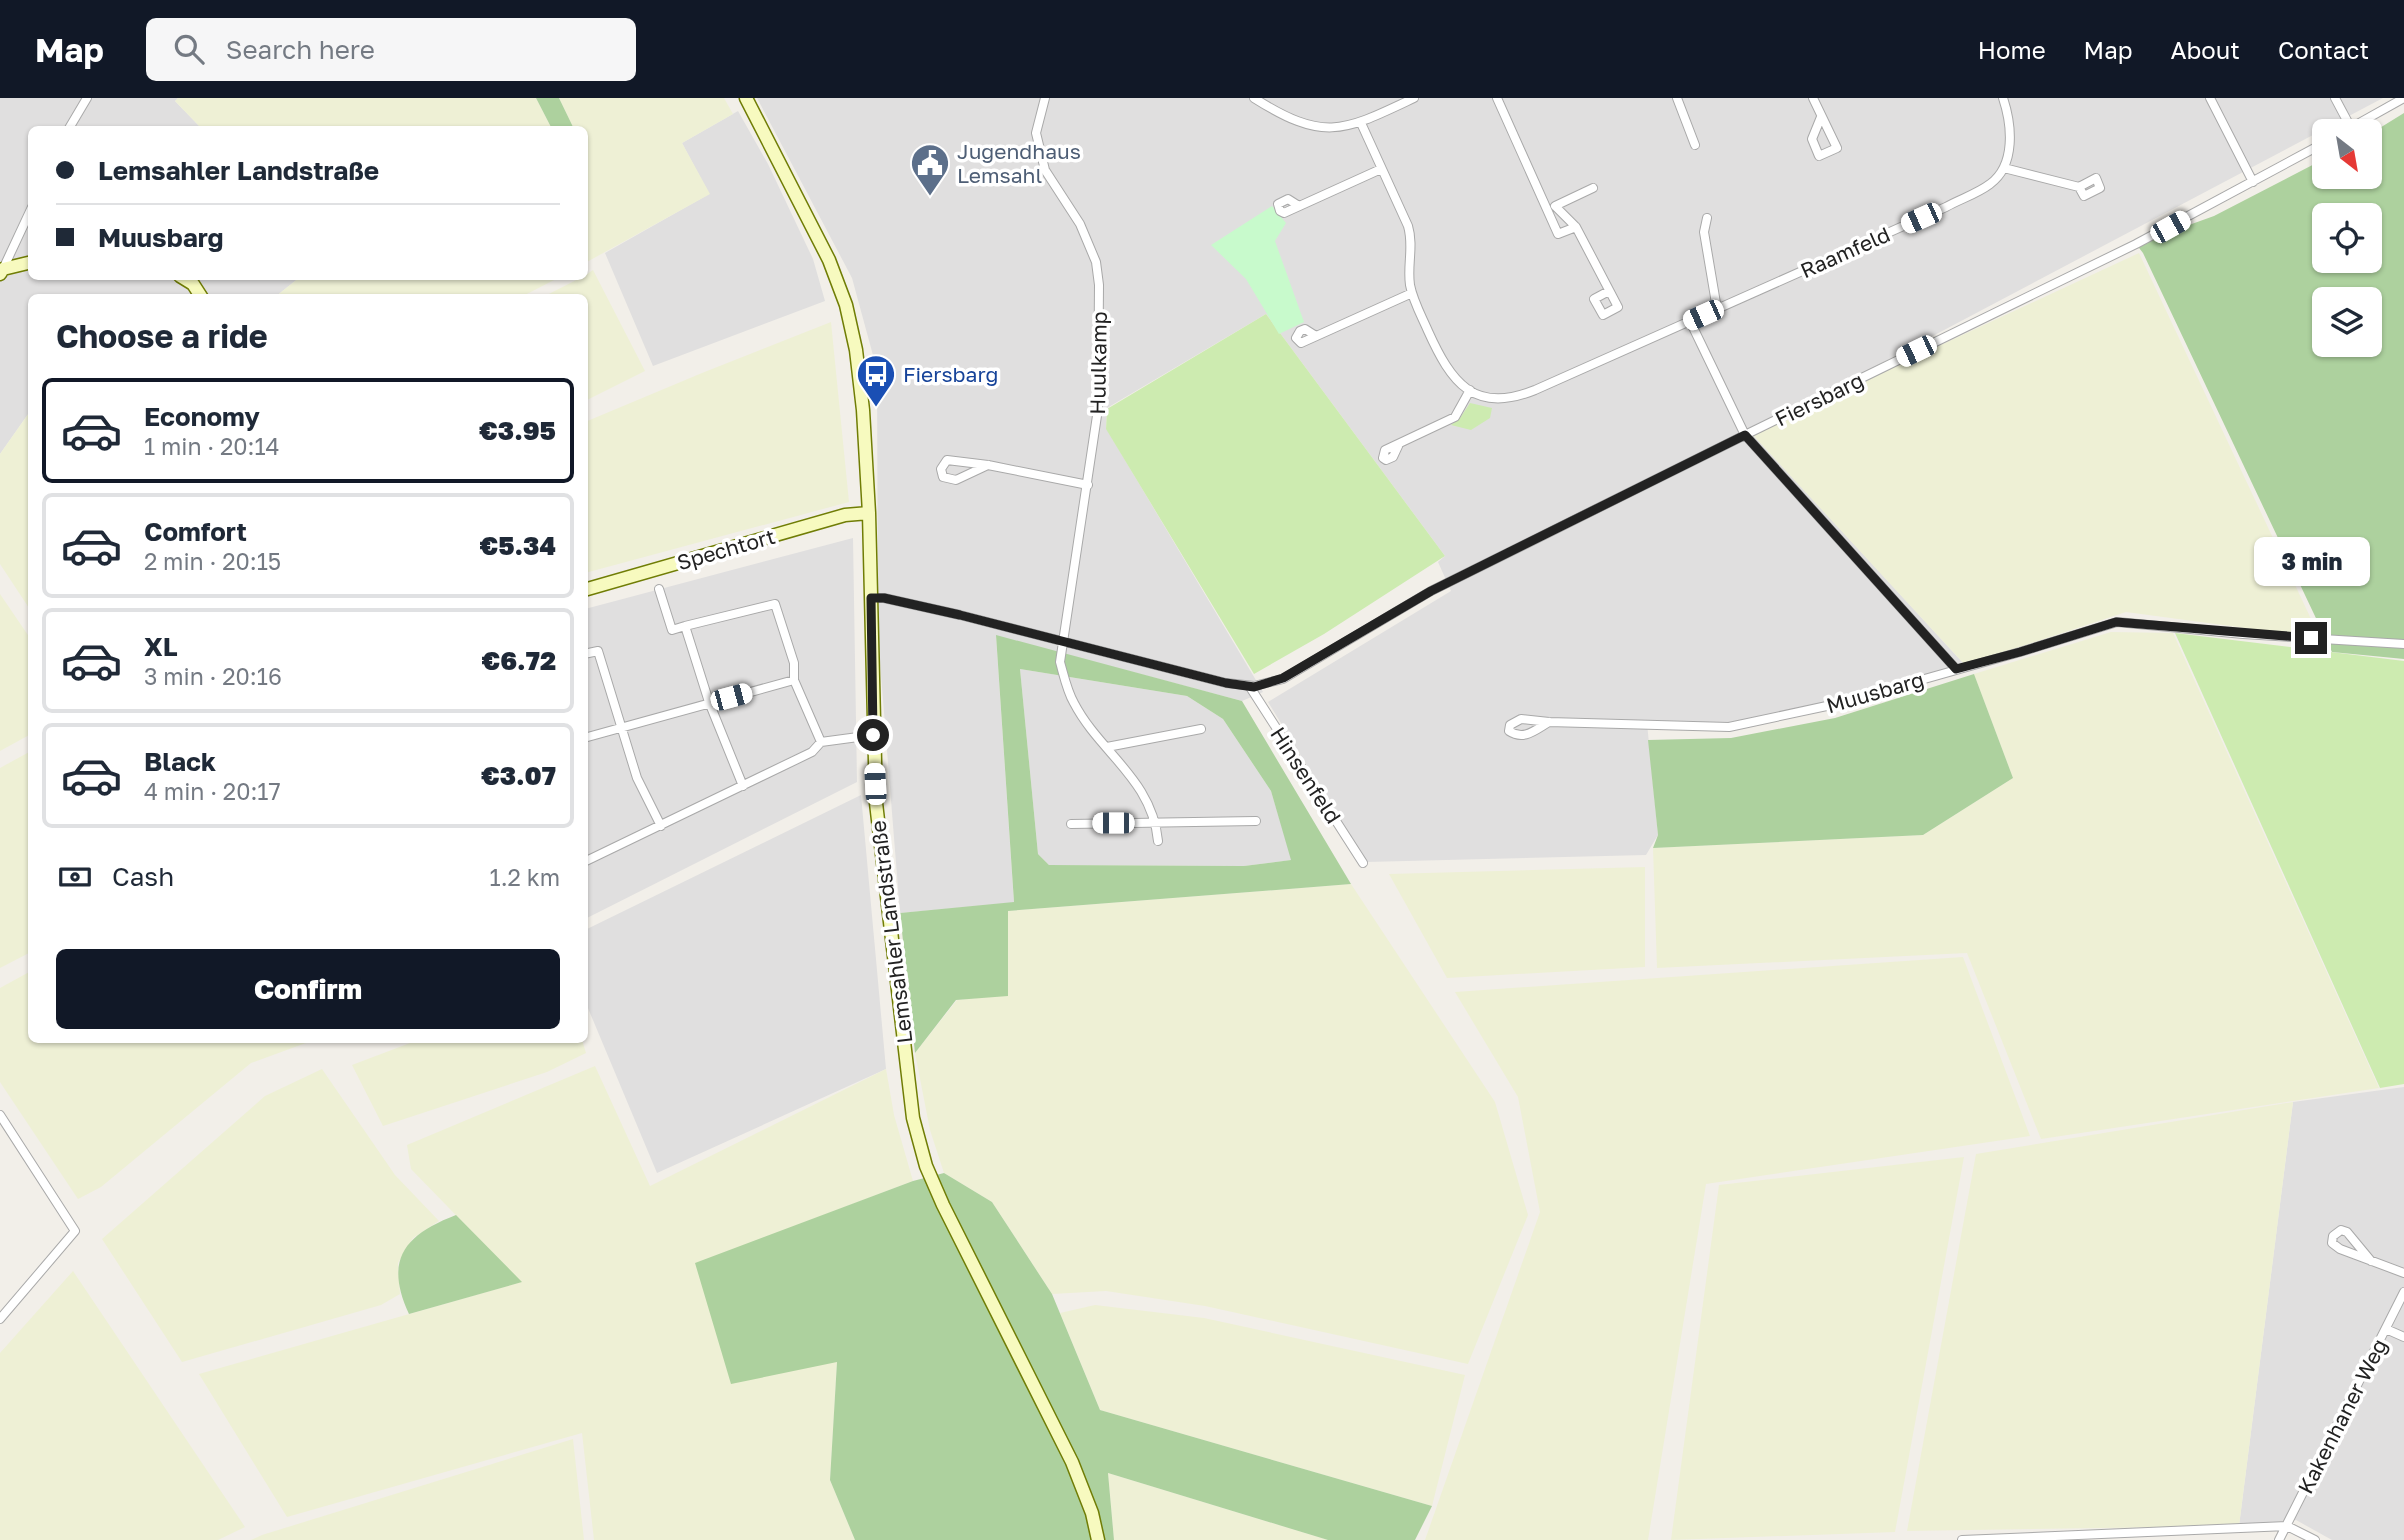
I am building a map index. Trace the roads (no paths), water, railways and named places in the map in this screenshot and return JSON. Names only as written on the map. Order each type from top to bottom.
[{"type":"main road","name":"Lemsahler Landstraße","points":[[746,98],[816,230],[846,305],[861,381],[869,513],[873,735],[881,855],[918,1142],[943,1205],[1072,1462],[1092,1513],[1098,1540]]},
{"type":"main road","points":[[1,272],[28,263]]},
{"type":"main road","points":[[186,280],[199,294]]},
{"type":"main road","name":"Spechtort","points":[[588,589],[845,515],[869,513]]},
{"type":"street","points":[[70,126],[87,98]]},
{"type":"street","name":"Huulkamp","points":[[1045,98],[1036,133],[1045,170],[1080,224],[1096,262],[1099,285],[1099,401],[1060,662],[1073,702],[1144,797],[1156,823]]},
{"type":"street","points":[[1254,98],[1283,116],[1306,125],[1336,127],[1361,122],[1414,98]]},
{"type":"street","points":[[1497,98],[1558,234],[1576,226]]},
{"type":"street","points":[[1677,98],[1695,145]]},
{"type":"street","points":[[1813,98],[1821,117]]},
{"type":"street","points":[[2003,98],[2008,112],[2011,147],[2004,168],[2079,187]]},
{"type":"street","points":[[2210,98],[2253,182]]},
{"type":"street","points":[[2335,98],[2344,119]]},
{"type":"street","points":[[2367,119],[2404,98]]},
{"type":"street","points":[[1361,122],[1411,234],[1412,293],[1446,368],[1459,383],[1470,390],[1455,417],[1399,444]]},
{"type":"street","name":"Fiersbarg","points":[[871,598],[897,601],[1063,640],[1226,683],[1250,687],[1272,683],[1431,591],[2136,244],[2312,150]]},
{"type":"street","name":"Raamfeld","points":[[1470,390],[1495,398],[1517,397],[1957,201],[1991,184],[2004,168]]},
{"type":"street","points":[[1299,206],[1381,169]]},
{"type":"street","points":[[1556,207],[1593,188]]},
{"type":"street","points":[[1545,201],[1556,207],[1576,226],[1609,291]]},
{"type":"street","points":[[1,272],[28,216]]},
{"type":"street","points":[[1707,218],[1704,232],[1717,309]]},
{"type":"street","points":[[25,222],[28,228]]},
{"type":"street","points":[[1316,336],[1412,293]]},
{"type":"street","points":[[1690,321],[1745,435],[1956,669]]},
{"type":"street","points":[[988,465],[956,480],[943,477],[941,469],[947,460],[988,465],[1088,485]]},
{"type":"street","points":[[659,589],[672,630],[775,604],[794,663],[794,680],[821,742]]},
{"type":"street","name":"Muusbarg","points":[[1549,722],[1729,727],[1836,704],[2116,622],[2243,634],[2404,644]]},
{"type":"street","points":[[685,626],[709,702],[743,786]]},
{"type":"street","points":[[588,653],[598,650],[637,778],[661,826]]},
{"type":"street","points":[[588,737],[794,680]]},
{"type":"street","name":"Hinsenfeld","points":[[1250,687],[1363,863]]},
{"type":"street","points":[[1107,747],[1201,729]]},
{"type":"street","points":[[588,860],[811,752],[821,742],[873,735]]},
{"type":"street","points":[[1070,824],[1255,821]]},
{"type":"street","points":[[1156,823],[1158,841]]},
{"type":"street","points":[[0,1115],[75,1231],[0,1319]]},
{"type":"street","points":[[2371,1261],[2344,1231],[2338,1231],[2333,1236],[2332,1243],[2336,1247],[2371,1261],[2404,1273]]},
{"type":"street","name":"Kakenhaner Weg","points":[[2279,1540],[2404,1292]]},
{"type":"street","points":[[2386,1329],[2404,1336]]},
{"type":"street","points":[[1962,1540],[2287,1526],[2315,1540]]},
{"type":"place","name":"Jugendhaus Lemsahl","points":[[930,197]]},
{"type":"place","name":"Fiersbarg","points":[[876,408]]}]
